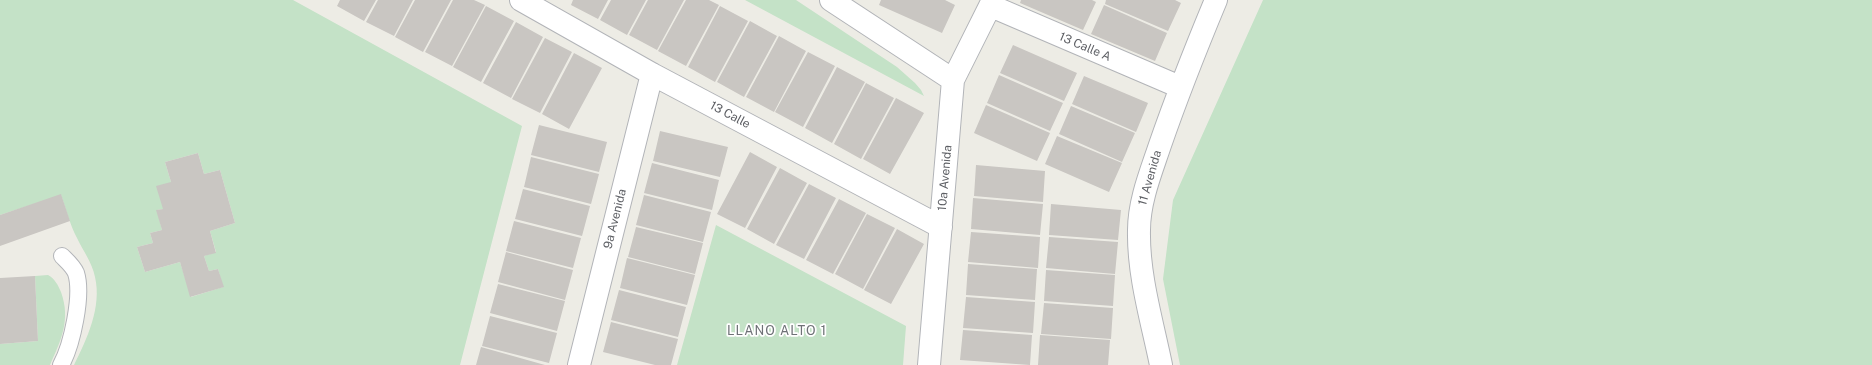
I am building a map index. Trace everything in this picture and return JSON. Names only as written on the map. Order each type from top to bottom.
[{"type":"street","name":"13 Calle","points":[[521,0],[652,74],[941,227]]},
{"type":"street","points":[[831,0],[953,80]]},
{"type":"street","name":"11 Avenida","points":[[1161,365],[1142,272],[1139,248],[1139,228],[1150,174],[1180,87],[1216,0]]},
{"type":"street","name":"10a Avenida","points":[[929,365],[953,80],[992,3]]},
{"type":"street","name":"13 Calle A","points":[[992,3],[1180,87]]},
{"type":"street","name":"9a Avenida","points":[[578,365],[652,74]]},
{"type":"lane","points":[[62,256],[76,273],[78,291],[73,336],[62,365]]},
{"type":"green space","points":[[0,0],[293,0],[522,126],[460,365],[74,365],[92,322],[95,311],[97,288],[92,266],[72,228],[61,195],[0,215]],"holes":[[[198,153],[204,174],[220,170],[235,223],[210,231],[216,252],[204,256],[209,271],[218,269],[223,287],[191,297],[180,262],[145,272],[137,247],[153,243],[150,233],[162,230],[157,210],[163,209],[171,182],[165,162]]]},
{"type":"green space","points":[[745,0],[796,0],[897,67],[915,83],[924,96]]},
{"type":"green space","points":[[1263,0],[1872,0],[1872,365],[1180,365],[1163,279],[1173,200]]},
{"type":"green space","points":[[716,225],[906,326],[903,365],[677,365]]},
{"type":"green space","points":[[48,275],[54,280],[60,289],[65,312],[65,321],[61,338],[50,365],[0,365],[0,344],[38,341],[35,276]]},
{"type":"building","points":[[340,0],[376,0],[364,21],[337,6]]},
{"type":"building","points":[[378,0],[413,0],[394,36],[366,22]]},
{"type":"building","points":[[415,0],[451,0],[423,52],[395,37]]},
{"type":"building","points":[[453,0],[474,0],[485,5],[452,66],[425,52]]},
{"type":"building","points":[[573,0],[608,0],[598,19],[571,5]]},
{"type":"building","points":[[611,0],[646,0],[627,35],[600,20]]},
{"type":"building","points":[[648,0],[684,0],[657,50],[629,35]]},
{"type":"building","points":[[686,0],[709,0],[719,5],[686,66],[658,51]]},
{"type":"building","points":[[881,0],[945,0],[955,5],[942,33],[879,5]]},
{"type":"building","points":[[1021,0],[1092,0],[1096,2],[1083,30],[1020,3]]},
{"type":"building","points":[[1106,0],[1175,0],[1181,3],[1168,31],[1105,4]]},
{"type":"building","points":[[1104,5],[1167,33],[1155,61],[1091,34]]},
{"type":"building","points":[[486,6],[514,21],[481,82],[453,67]]},
{"type":"building","points":[[720,6],[748,21],[715,82],[688,67]]},
{"type":"building","points":[[750,21],[777,36],[744,97],[717,82]]},
{"type":"building","points":[[516,22],[543,37],[511,98],[483,83]]},
{"type":"building","points":[[779,36],[806,51],[774,112],[746,97]]},
{"type":"building","points":[[545,38],[572,52],[540,113],[512,99]]},
{"type":"building","points":[[1013,45],[1077,73],[1064,101],[1000,73]]},
{"type":"building","points":[[808,52],[835,66],[803,127],[775,112]]},
{"type":"building","points":[[574,53],[602,68],[569,129],[542,114]]},
{"type":"building","points":[[837,67],[865,82],[832,143],[805,128]]},
{"type":"building","points":[[999,75],[1063,103],[1050,131],[987,103]]},
{"type":"building","points":[[1084,76],[1148,103],[1136,132],[1072,104]]},
{"type":"building","points":[[866,83],[894,98],[861,159],[834,144]]},
{"type":"building","points":[[896,98],[924,113],[890,174],[863,159]]},
{"type":"building","points":[[986,105],[1050,133],[1037,161],[974,133]]},
{"type":"building","points":[[1071,106],[1135,133],[1122,162],[1059,134]]},
{"type":"building","points":[[539,125],[607,142],[599,172],[531,155]]},
{"type":"building","points":[[660,131],[728,147],[720,177],[653,161]]},
{"type":"building","points":[[1057,136],[1122,163],[1109,192],[1045,164]]},
{"type":"building","points":[[750,152],[777,167],[745,228],[717,214]]},
{"type":"building","points":[[198,153],[204,174],[220,170],[235,223],[210,231],[216,253],[204,256],[209,271],[218,269],[224,287],[190,297],[180,262],[145,272],[137,247],[153,243],[150,233],[162,230],[156,210],[163,209],[156,186],[171,182],[165,162]]},
{"type":"building","points":[[531,157],[599,174],[591,204],[524,187]]},
{"type":"building","points":[[652,163],[719,180],[712,210],[644,193]]},
{"type":"building","points":[[976,165],[1045,171],[1043,202],[974,196]]},
{"type":"building","points":[[780,168],[807,183],[774,244],[747,229]]},
{"type":"building","points":[[809,184],[836,198],[804,259],[776,245]]},
{"type":"building","points":[[523,189],[590,206],[582,236],[515,219]]},
{"type":"building","points":[[61,194],[70,221],[0,246],[0,215]]},
{"type":"building","points":[[644,195],[711,212],[703,242],[636,225]]},
{"type":"building","points":[[973,198],[1043,204],[1040,235],[971,229]]},
{"type":"building","points":[[839,199],[866,213],[833,274],[806,260]]},
{"type":"building","points":[[1051,204],[1121,210],[1118,240],[1049,235]]},
{"type":"building","points":[[867,214],[895,228],[863,289],[835,274]]},
{"type":"building","points":[[514,221],[581,238],[573,268],[506,251]]},
{"type":"building","points":[[636,227],[703,243],[695,274],[628,257]]},
{"type":"building","points":[[897,229],[924,244],[891,304],[864,290]]},
{"type":"building","points":[[971,232],[1040,237],[1038,268],[968,262]]},
{"type":"building","points":[[1049,237],[1118,242],[1115,274],[1046,268]]},
{"type":"building","points":[[506,252],[573,270],[565,300],[498,282]]},
{"type":"building","points":[[627,258],[695,275],[687,305],[620,288]]},
{"type":"building","points":[[968,264],[1037,269],[1035,300],[966,295]]},
{"type":"building","points":[[1046,270],[1115,275],[1113,306],[1044,301]]},
{"type":"building","points":[[35,276],[38,341],[0,344],[0,278]]},
{"type":"building","points":[[498,284],[565,301],[557,331],[490,313]]},
{"type":"building","points":[[619,290],[686,307],[678,337],[611,320]]},
{"type":"building","points":[[966,297],[1035,302],[1033,333],[963,328]]},
{"type":"building","points":[[1044,303],[1113,308],[1111,339],[1041,334]]},
{"type":"building","points":[[490,316],[557,333],[549,363],[482,346]]},
{"type":"building","points":[[611,322],[678,339],[671,365],[655,365],[603,352]]},
{"type":"building","points":[[963,330],[1032,335],[1030,365],[960,360]]},
{"type":"building","points":[[1040,335],[1110,340],[1108,365],[1038,365]]},
{"type":"building","points":[[481,347],[545,365],[476,365]]},
{"type":"district","name":"LLANO ALTO 1","points":[[777,331]]}]
